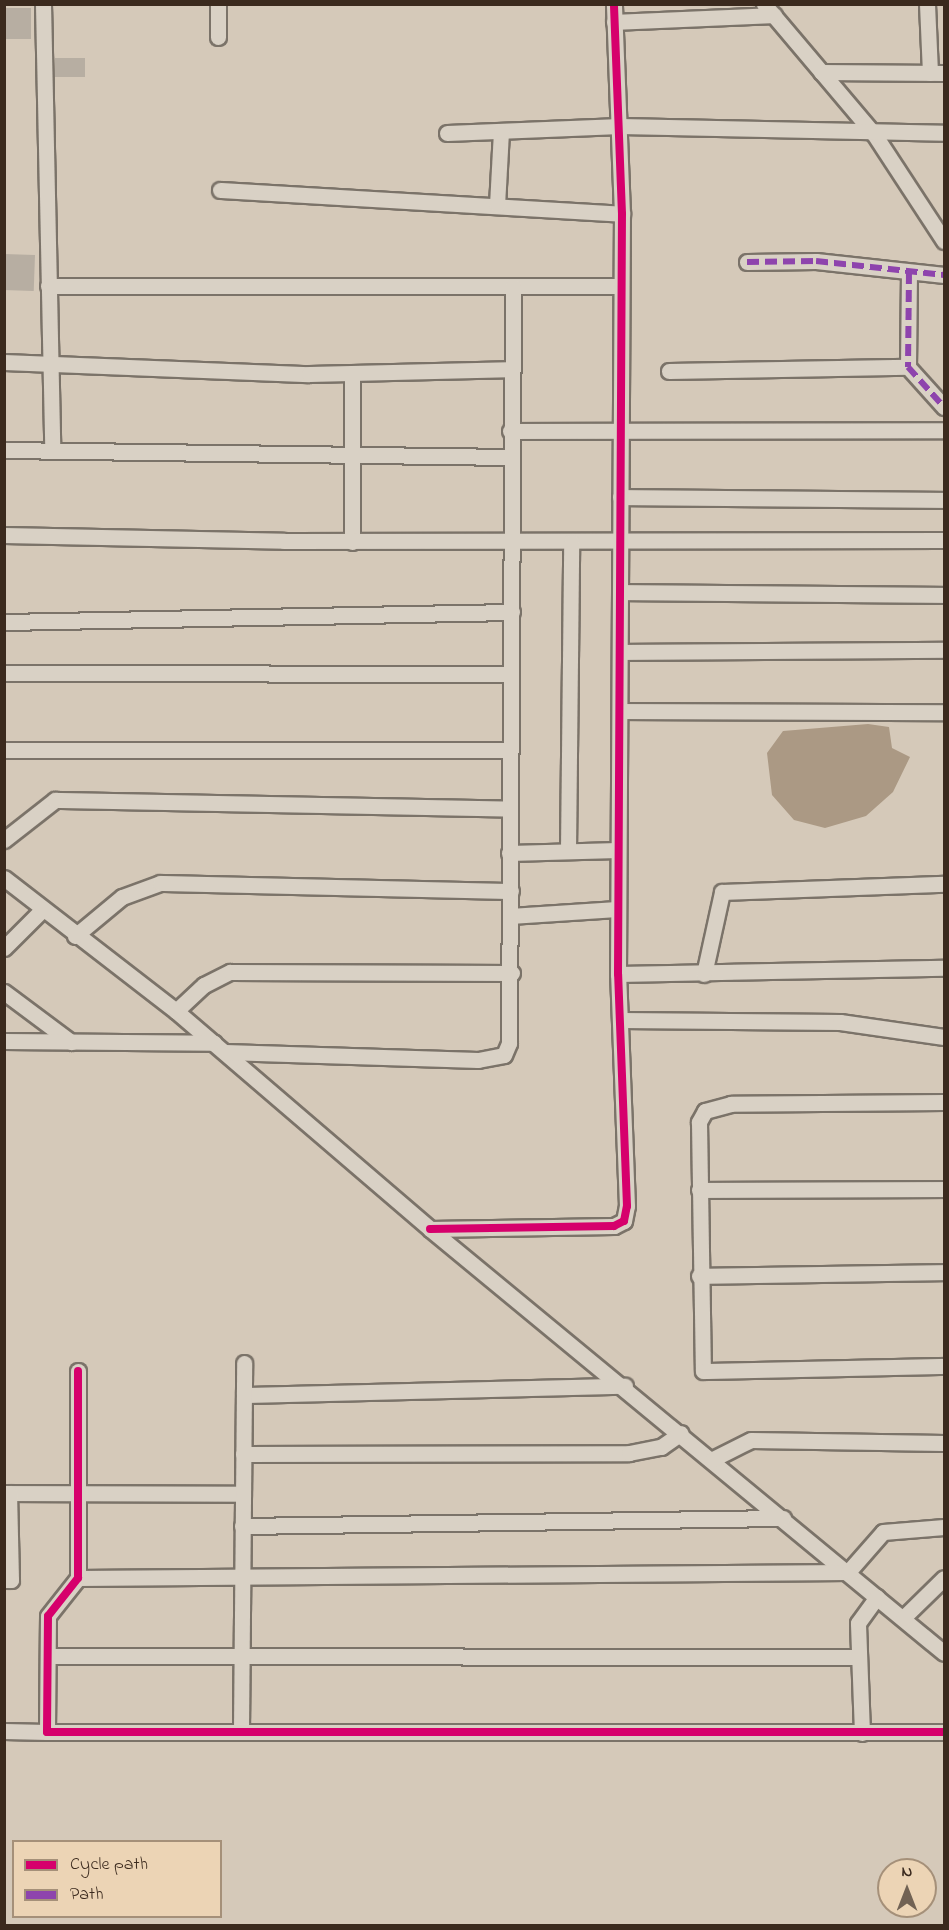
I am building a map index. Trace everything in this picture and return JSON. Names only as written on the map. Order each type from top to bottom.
[{"type":"street","points":[[43,4],[52,450]]},
{"type":"street","points":[[218,4],[218,37]]},
{"type":"street","points":[[430,1229],[614,1226],[624,1221],[629,1181],[618,974],[617,909],[622,711],[618,431],[622,214],[614,4]]},
{"type":"street","points":[[821,72],[937,73],[927,4]]},
{"type":"street","points":[[614,22],[769,10],[874,134],[945,241]]},
{"type":"street","points":[[447,133],[620,126],[874,134],[945,133]]},
{"type":"street","points":[[497,205],[501,131]]},
{"type":"street","points":[[220,190],[622,214]]},
{"type":"street","points":[[747,262],[816,261],[945,275]]},
{"type":"street","points":[[909,272],[908,367],[945,407]]},
{"type":"street","points":[[48,286],[619,286]]},
{"type":"street","points":[[4,1041],[219,1047],[492,1059],[504,1055],[509,1043],[512,973],[508,750],[512,612],[509,542],[509,369],[513,286]]},
{"type":"street","points":[[4,362],[352,373],[509,369]]},
{"type":"street","points":[[669,371],[908,367]]},
{"type":"street","points":[[352,373],[352,542]]},
{"type":"street","points":[[510,431],[945,430]]},
{"type":"street","points":[[4,450],[510,457]]},
{"type":"street","points":[[620,497],[945,500]]},
{"type":"street","points":[[4,535],[352,542],[945,540]]},
{"type":"street","points":[[568,851],[571,542]]},
{"type":"street","points":[[621,592],[945,595]]},
{"type":"street","points":[[4,622],[512,612]]},
{"type":"street","points":[[622,652],[945,650]]},
{"type":"street","points":[[4,673],[509,674]]},
{"type":"street","points":[[622,711],[945,712]]},
{"type":"street","points":[[4,750],[508,750]]},
{"type":"street","points":[[4,840],[55,800],[509,809]]},
{"type":"street","points":[[509,853],[618,850]]},
{"type":"street","points":[[5,880],[75,936],[176,1011],[430,1229],[625,1386],[945,1653]]},
{"type":"street","points":[[75,936],[122,897],[152,884],[511,891]]},
{"type":"street","points":[[704,974],[722,892],[945,884]]},
{"type":"street","points":[[4,948],[43,909]]},
{"type":"street","points":[[510,916],[617,909]]},
{"type":"street","points":[[618,974],[945,968]]},
{"type":"street","points":[[176,1011],[204,985],[230,972],[512,973]]},
{"type":"street","points":[[4,992],[71,1042]]},
{"type":"street","points":[[621,1020],[840,1022],[945,1037]]},
{"type":"street","points":[[945,1102],[716,1107],[699,1122],[699,1276],[703,1371],[945,1366]]},
{"type":"street","points":[[699,1190],[945,1189]]},
{"type":"street","points":[[699,1276],[945,1272]]},
{"type":"street","points":[[241,1730],[244,1364]]},
{"type":"street","points":[[47,1732],[48,1616],[78,1578],[80,1494],[78,1371]]},
{"type":"street","points":[[244,1395],[625,1386]]},
{"type":"street","points":[[243,1454],[629,1453],[661,1447],[681,1433]]},
{"type":"street","points":[[712,1459],[751,1440],[945,1443]]},
{"type":"street","points":[[4,1580],[11,1580],[7,1493],[243,1494]]},
{"type":"street","points":[[242,1526],[783,1518]]},
{"type":"street","points":[[78,1578],[848,1572],[883,1532],[945,1527]]},
{"type":"street","points":[[903,1618],[945,1578]]},
{"type":"street","points":[[862,1733],[858,1657],[859,1617],[877,1597]]},
{"type":"street","points":[[48,1656],[858,1657]]},
{"type":"street","points":[[4,1731],[945,1732]]},
{"type":"shaded area","points":[[868,724],[889,727],[892,748],[910,757],[893,792],[866,816],[825,828],[794,820],[772,795],[767,753],[783,731]]},
{"type":"building","points":[[4,8],[31,8],[31,39],[4,39]]},
{"type":"building","points":[[55,58],[85,58],[85,77],[55,77]]},
{"type":"building","points":[[4,254],[35,255],[34,291],[4,290]]},
{"type":"marked path","points":[[747,262],[816,261],[944,275]]},
{"type":"marked path","points":[[909,272],[908,367],[944,407]]},
{"type":"cycle path","points":[[430,1229],[614,1226],[624,1221],[627,1206],[618,974],[622,214],[614,4]]},
{"type":"cycle path","points":[[78,1371],[78,1578],[48,1616],[47,1732],[944,1732]]}]
